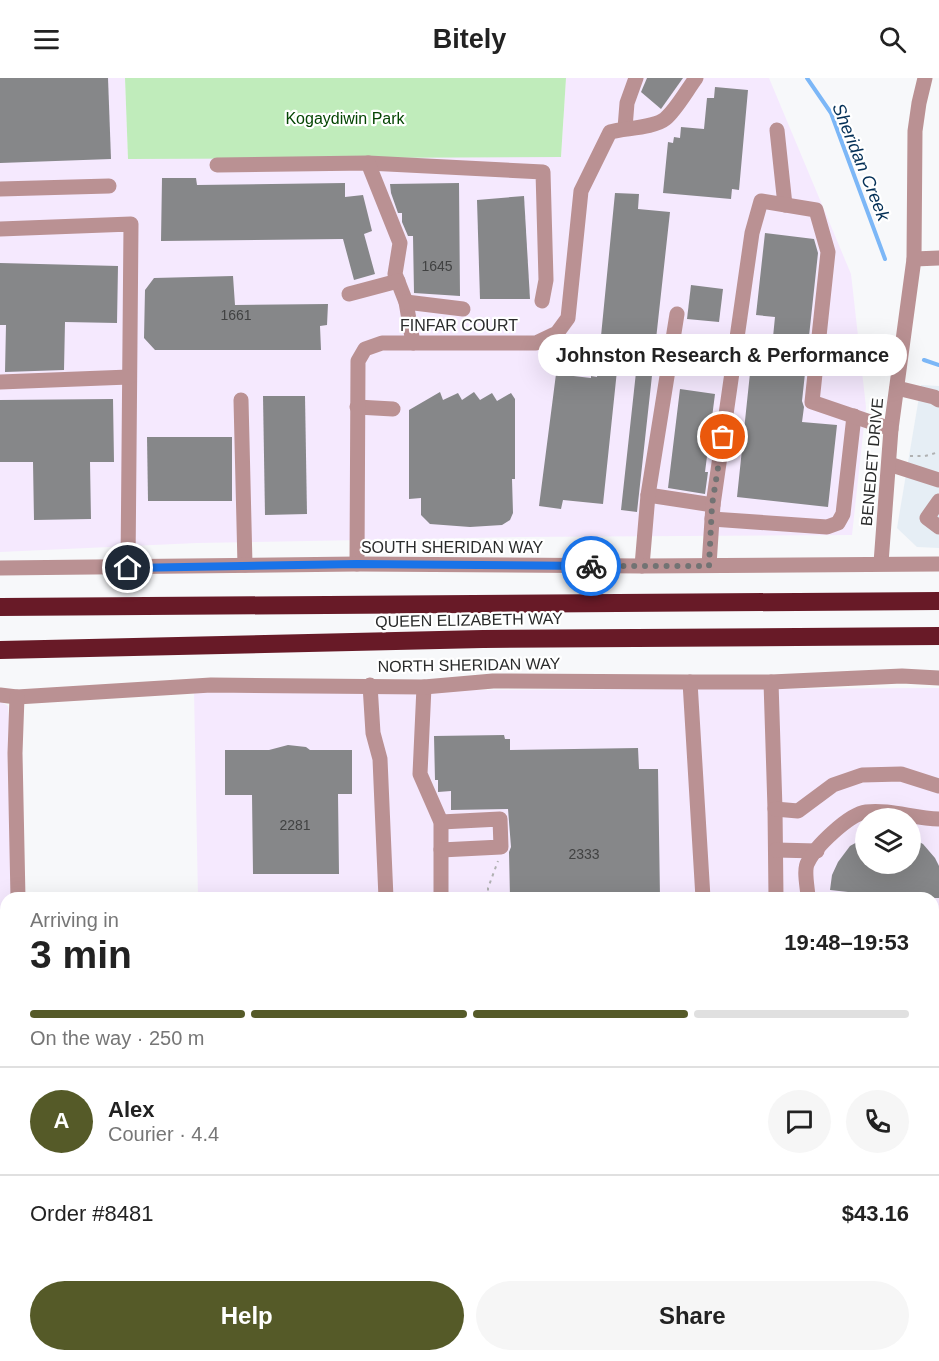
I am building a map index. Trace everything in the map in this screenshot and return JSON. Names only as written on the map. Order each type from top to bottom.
[{"type":"highway","name":"QUEEN ELIZABETH WAY","points":[[0,607],[939,601]]},
{"type":"highway","name":"QUEEN ELIZABETH WAY","points":[[0,650],[483,639],[939,636]]},
{"type":"street","name":"FINFAR COURT","points":[[357,564],[358,361],[365,350],[382,343],[536,343],[557,333],[568,318],[581,191],[618,130],[636,78]]},
{"type":"street","points":[[618,130],[650,126],[664,120],[696,78]]},
{"type":"street","name":"BENEDET DRIVE","points":[[881,564],[891,429],[914,259],[915,131],[925,78]]},
{"type":"street","points":[[777,130],[785,205]]},
{"type":"street","points":[[368,164],[400,243],[395,274],[406,302],[413,342]]},
{"type":"street","points":[[217,165],[368,164],[543,172],[546,280],[542,301]]},
{"type":"street","points":[[0,189],[109,186]]},
{"type":"street","points":[[709,566],[712,512],[752,233],[761,201],[816,210],[828,252],[812,402],[891,429]]},
{"type":"street","points":[[0,229],[131,224],[128,568]]},
{"type":"street","points":[[914,259],[939,258]]},
{"type":"street","points":[[350,294],[398,281]]},
{"type":"street","points":[[406,302],[463,309]]},
{"type":"street","points":[[642,566],[648,495],[677,314]]},
{"type":"street","points":[[0,382],[129,377]]},
{"type":"street","points":[[897,388],[939,400]]},
{"type":"street","points":[[241,400],[245,565]]},
{"type":"street","points":[[357,407],[393,409]]},
{"type":"street","points":[[648,495],[712,512],[827,527],[838,523],[843,514],[854,416]]},
{"type":"street","points":[[889,459],[939,480]]},
{"type":"street","points":[[938,504],[927,518],[939,527]]},
{"type":"street","name":"SOUTH SHERIDAN WAY","points":[[0,568],[357,564],[642,566],[939,564]]},
{"type":"street","name":"NORTH SHERIDAN WAY","points":[[0,695],[17,697],[211,685],[424,687],[494,681],[771,682],[902,676],[939,678]]},
{"type":"street","points":[[690,682],[703,892]]},
{"type":"street","points":[[771,682],[776,892]]},
{"type":"street","points":[[370,685],[373,733],[380,759],[386,892]]},
{"type":"street","points":[[424,687],[420,774],[441,822],[441,892]]},
{"type":"street","points":[[17,697],[15,753],[18,892]]},
{"type":"street","points":[[775,809],[798,811],[832,785],[862,775],[901,774],[939,786]]},
{"type":"street","points":[[808,892],[806,864],[822,843],[845,822],[864,812],[939,819]]},
{"type":"street","points":[[441,822],[500,819],[501,847],[441,850]]},
{"type":"street","points":[[776,850],[817,851]]},
{"type":"path","points":[[889,459],[926,456],[939,452]]},
{"type":"path","points":[[488,892],[501,847]]},
{"type":"shaded area","points":[[0,78],[125,78],[128,158],[561,157],[566,78],[769,78],[851,274],[866,407],[852,535],[520,537],[197,543],[0,552]]},
{"type":"shaded area","points":[[921,385],[939,386],[939,548],[917,547],[897,528]]},
{"type":"shaded area","points":[[939,688],[939,892],[198,892],[194,691]]},
{"type":"shaded area","points":[[0,701],[8,706],[17,829],[18,892],[0,892]]},
{"type":"green space","name":"Kogaydiwin Park","points":[[125,78],[566,78],[561,157],[128,159]]},
{"type":"building","points":[[0,78],[108,78],[111,159],[0,163]]},
{"type":"building","points":[[647,78],[683,78],[661,109],[641,92]]},
{"type":"building","points":[[715,87],[748,90],[739,190],[732,189],[731,199],[663,193],[668,142],[673,143],[674,137],[680,138],[681,127],[704,129],[707,98],[714,98]]},
{"type":"building","points":[[162,178],[196,178],[197,185],[345,183],[345,197],[363,195],[372,231],[364,234],[375,274],[354,280],[343,239],[161,241]]},
{"type":"building","points":[[459,183],[460,296],[414,293],[413,236],[408,236],[402,222],[402,213],[398,213],[391,193],[390,184]]},
{"type":"building","points":[[615,193],[639,194],[638,209],[670,212],[637,512],[621,510],[637,363],[618,361],[603,504],[563,500],[561,509],[539,506],[556,374],[597,377]]},
{"type":"building","points":[[524,196],[530,299],[480,299],[477,200]]},
{"type":"building","points":[[765,233],[814,239],[818,253],[802,401],[804,407],[802,422],[837,425],[828,507],[737,497],[754,335],[773,337],[775,317],[756,315]]},
{"type":"building","points":[[0,263],[118,266],[117,323],[65,322],[64,370],[5,372],[6,325],[0,325]]},
{"type":"building","points":[[233,276],[235,305],[328,304],[327,325],[320,326],[321,350],[155,350],[144,338],[145,290],[154,278]]},
{"type":"building","points":[[691,285],[723,289],[719,322],[687,319]]},
{"type":"building","points":[[680,389],[715,394],[705,472],[708,472],[705,494],[668,488]]},
{"type":"building","points":[[440,392],[443,400],[458,393],[462,400],[474,392],[480,400],[492,393],[497,401],[511,393],[515,399],[513,513],[510,520],[502,525],[470,527],[430,524],[421,515],[421,498],[409,499],[409,410]]},
{"type":"building","points":[[263,396],[305,396],[307,514],[265,515]]},
{"type":"building","points":[[113,399],[114,462],[90,462],[91,519],[34,520],[33,462],[0,462],[0,400]]},
{"type":"building","points":[[147,437],[232,437],[232,501],[148,501]]},
{"type":"building","points":[[504,735],[505,739],[510,739],[510,750],[638,748],[639,769],[658,769],[660,892],[510,892],[509,852],[511,847],[508,809],[451,810],[451,791],[438,792],[438,780],[435,780],[434,736]]},
{"type":"building","points":[[288,745],[306,747],[310,750],[352,750],[352,794],[338,794],[339,874],[253,874],[252,795],[225,795],[225,750],[269,750]]},
{"type":"building","points":[[855,843],[855,874],[921,874],[921,843],[939,866],[939,892],[830,890],[832,875],[850,846]]},
{"type":"waterway","name":"Sheridan Creek","points":[[807,78],[831,113],[885,259]]},
{"type":"waterway","points":[[924,360],[939,365]]},
{"type":"way so far","points":[[591,566],[709,566],[712,505],[723,437]]},
{"type":"place","name":"Johnston Research & Performance","points":[[723,437]]},
{"type":"route","points":[[128,568],[357,564],[591,566]]}]
